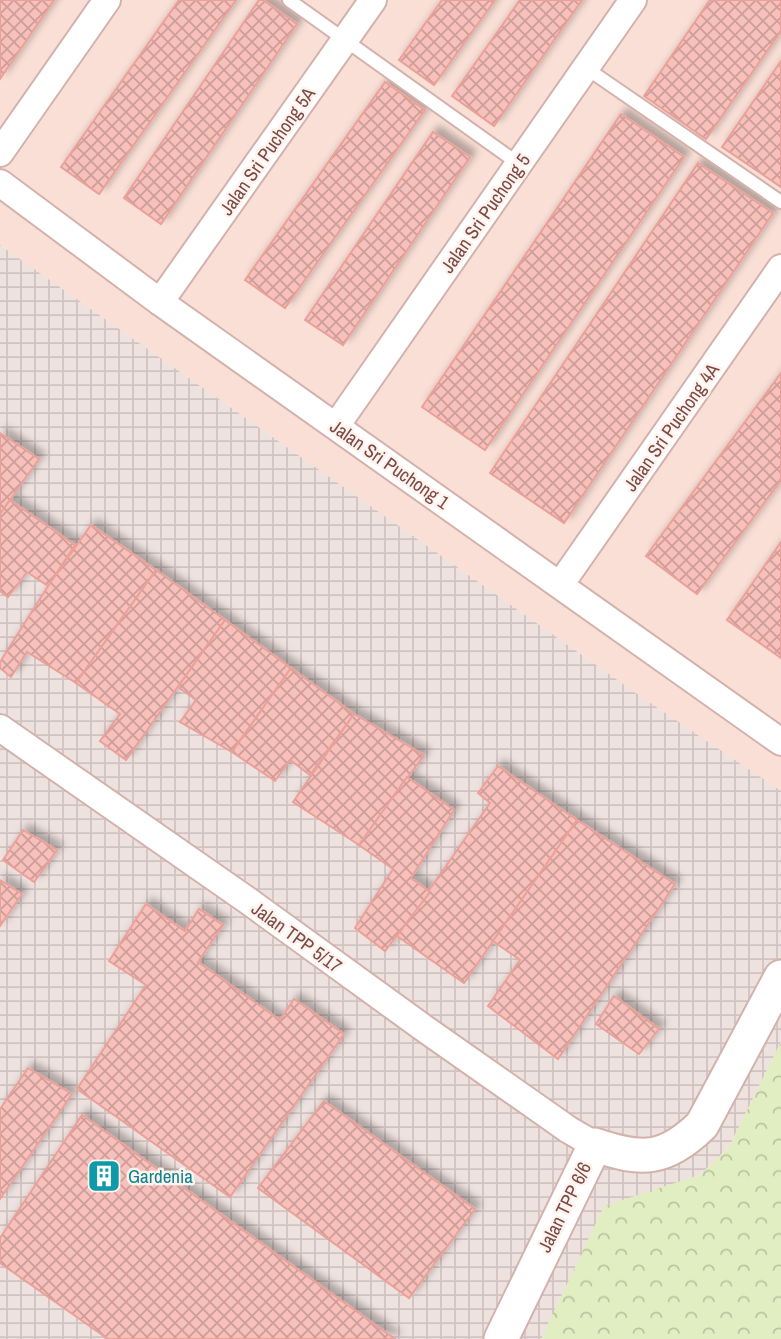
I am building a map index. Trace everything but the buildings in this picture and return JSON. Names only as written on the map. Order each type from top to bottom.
[{"type":"street","points":[[0,153],[107,0]]},
{"type":"street","name":"Jalan Sri Puchong 5A","points":[[160,302],[373,0]]},
{"type":"street","name":"Jalan Sri Puchong 5","points":[[336,426],[633,0]]},
{"type":"street","name":"Jalan Sri Puchong 1","points":[[0,183],[160,302],[780,739]]},
{"type":"street","name":"Jalan Sri Puchong 4A","points":[[560,585],[781,268]]},
{"type":"street","name":"Jalan TPP 5/17","points":[[0,728],[569,1130],[595,1145]]},
{"type":"street","name":"Jalan TPP 6/6","points":[[501,1339],[595,1145],[618,1153],[640,1156],[666,1152],[687,1140],[702,1125],[781,977]]},
{"type":"lane","points":[[289,0],[519,164]]},
{"type":"lane","points":[[586,68],[781,202]]},
{"type":"shaded area","points":[[0,0],[781,0],[781,792],[643,698],[0,245]]},
{"type":"shaded area","points":[[0,245],[643,698],[781,791],[781,1042],[729,1147],[700,1175],[604,1207],[541,1339],[0,1339]]},
{"type":"green space","points":[[781,1042],[781,1339],[541,1339],[604,1206],[700,1175],[729,1147]]},
{"type":"place","name":"Gardenia","points":[[104,1176]]}]
